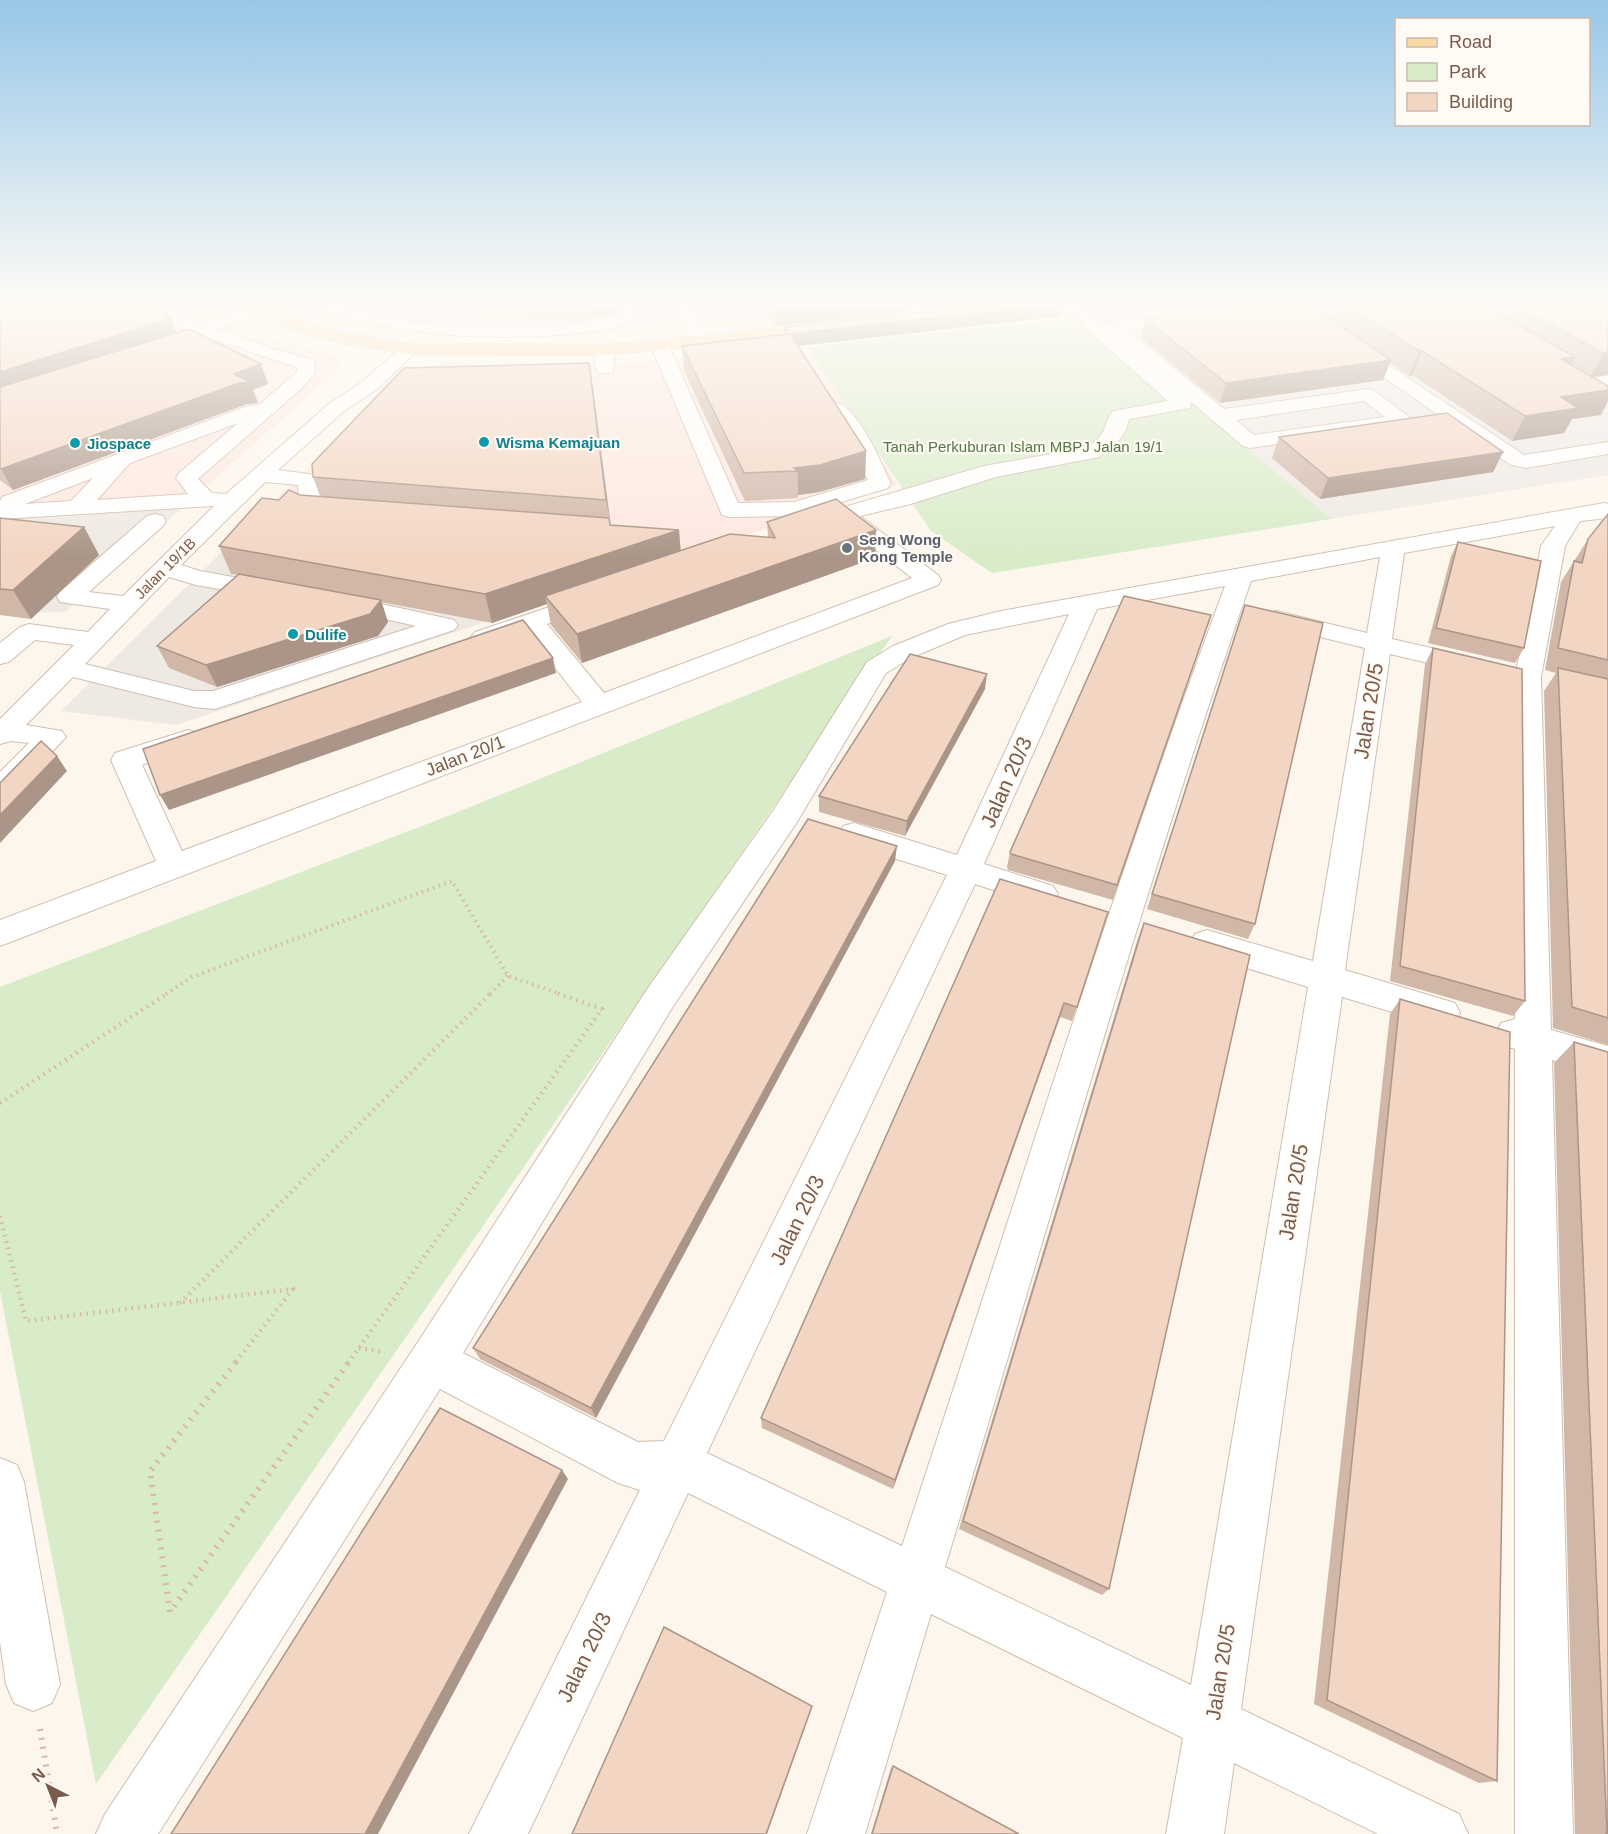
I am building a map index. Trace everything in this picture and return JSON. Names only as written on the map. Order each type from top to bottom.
[{"type":"street","points":[[210,509],[187,478],[289,389]]},
{"type":"street","name":"Jalan 19/1B","points":[[337,407],[347,389]]},
{"type":"street","name":"Jalan 19/1B","points":[[2,733],[165,568],[210,509],[234,498],[337,407],[365,389]]},
{"type":"street","points":[[678,389],[730,510],[795,509],[880,483],[852,426],[833,406]]},
{"type":"street","points":[[787,534],[843,514],[899,500],[992,471],[1092,453],[1111,436],[1120,415],[1183,404],[1165,389]]},
{"type":"street","points":[[1187,389],[1250,442],[1403,420],[1368,395],[1220,416]]},
{"type":"street","points":[[1411,389],[1518,461],[1526,462],[1608,448]]},
{"type":"street","points":[[1593,389],[1608,399]]},
{"type":"street","points":[[0,506],[273,403]]},
{"type":"street","points":[[78,507],[123,459]]},
{"type":"street","points":[[260,475],[308,480],[310,513],[356,517]]},
{"type":"street","points":[[0,512],[78,507],[210,509]]},
{"type":"street","points":[[40,525],[155,521],[210,509]]},
{"type":"street","name":"Jalan 20/1","points":[[0,933],[929,580],[843,514]]},
{"type":"street","points":[[125,1834],[432,1361],[660,998],[812,822],[876,668],[902,652],[957,628],[1087,603],[1236,592],[1393,550],[1590,514]]},
{"type":"street","points":[[1544,1834],[1533,1040],[1519,676],[1553,546],[1590,514]]},
{"type":"street","points":[[129,604],[69,597],[155,521]]},
{"type":"street","name":"Jalan 20/5","points":[[1195,1834],[1393,550]]},
{"type":"street","points":[[68,667],[194,699],[215,700],[445,625],[306,596],[196,578],[165,568]]},
{"type":"street","points":[[1236,592],[1379,644],[1519,676]]},
{"type":"street","points":[[836,1834],[1125,918],[1202,686],[1236,592]]},
{"type":"street","points":[[464,644],[609,594]]},
{"type":"street","name":"Jalan 20/3","points":[[498,1834],[965,871],[1087,603]]},
{"type":"street","points":[[531,621],[599,705]]},
{"type":"street","points":[[0,628],[94,640]]},
{"type":"street","points":[[0,656],[29,632]]},
{"type":"street","points":[[174,867],[125,760],[216,729]]},
{"type":"street","points":[[0,790],[52,737],[2,733]]},
{"type":"street","points":[[812,822],[965,871],[1608,1062]]},
{"type":"street","points":[[432,1361],[635,1466],[679,1464],[1439,1834]]},
{"type":"street","points":[[0,1482],[33,1684]]},
{"type":"path","points":[[0,1103],[192,977],[452,881],[508,976],[602,1009],[170,1612],[150,1471],[293,1289],[26,1321],[0,1216]]},
{"type":"path","points":[[179,1304],[508,976]]},
{"type":"path","points":[[33,1684],[57,1834]]},
{"type":"shaded area","points":[[0,389],[317,389],[182,508],[0,521]]},
{"type":"shaded area","points":[[393,389],[834,389],[898,485],[689,554],[257,517]]},
{"type":"shaded area","points":[[1177,389],[1608,389],[1608,475],[1331,519]]},
{"type":"shaded area","points":[[182,508],[65,612],[0,613],[0,521]]},
{"type":"shaded area","points":[[257,517],[689,554],[176,725],[61,711]]},
{"type":"green space","name":"Tanah Perkuburan Islam MBPJ Jalan 19/1","points":[[835,389],[1177,389],[1331,519],[992,573],[931,531]]},
{"type":"green space","points":[[892,636],[96,1784],[0,1291],[0,987],[448,816]]},
{"type":"building","points":[[0,389],[224,389],[1,469]]},
{"type":"building","name":"Wisma Kemajuan","points":[[384,389],[592,389],[606,500],[313,477],[312,464]]},
{"type":"building","points":[[703,389],[825,389],[866,451],[820,465],[794,468],[798,471],[744,473]]},
{"type":"building","points":[[1482,389],[1608,389],[1561,397],[1578,408],[1525,416]]},
{"type":"building","points":[[1447,413],[1503,452],[1328,478],[1279,437]]},
{"type":"building","points":[[289,490],[300,495],[609,518],[610,525],[679,530],[485,594],[219,546],[262,498],[279,500]]},
{"type":"building","points":[[836,499],[876,530],[577,634],[545,596],[730,534],[775,538],[767,522]]},
{"type":"building","points":[[1608,514],[1608,660],[1558,648],[1574,561],[1582,563],[1588,539]]},
{"type":"building","points":[[0,518],[84,527],[13,590],[0,589]]},
{"type":"building","points":[[1458,542],[1541,561],[1524,648],[1436,628]]},
{"type":"building","points":[[239,574],[381,600],[370,614],[206,665],[157,646]]},
{"type":"building","points":[[1124,596],[1211,615],[1117,885],[1010,852]]},
{"type":"building","points":[[1245,605],[1323,623],[1255,924],[1152,894]]},
{"type":"building","points":[[523,620],[553,658],[160,795],[143,749]]},
{"type":"building","points":[[1433,648],[1522,669],[1525,1001],[1400,966]]},
{"type":"building","points":[[910,654],[987,674],[907,821],[819,796]]},
{"type":"building","points":[[1558,668],[1608,679],[1608,1018],[1572,1007]]},
{"type":"building","points":[[41,741],[57,756],[0,815],[0,783]]},
{"type":"building","points":[[808,819],[897,846],[591,1408],[473,1348]]},
{"type":"building","points":[[1000,879],[1108,912],[1077,1007],[1064,1003],[895,1480],[761,1418]]},
{"type":"building","points":[[1144,923],[1250,955],[1109,1589],[963,1521]]},
{"type":"building","points":[[1400,999],[1510,1032],[1497,1781],[1327,1700]]},
{"type":"building","points":[[1574,1042],[1608,1052],[1608,1834],[1606,1834]]},
{"type":"building","points":[[440,1408],[562,1470],[365,1834],[171,1834]]},
{"type":"building","points":[[664,1627],[812,1706],[766,1834],[572,1834]]},
{"type":"building","points":[[893,1766],[1019,1834],[872,1834]]},
{"type":"place","name":"Wisma Kemajuan","points":[[484,442]]},
{"type":"place","name":"Jiospace","points":[[75,443]]},
{"type":"place","name":"Seng Wong Kong Temple","points":[[847,548]]},
{"type":"place","name":"Dulife","points":[[293,634]]}]
